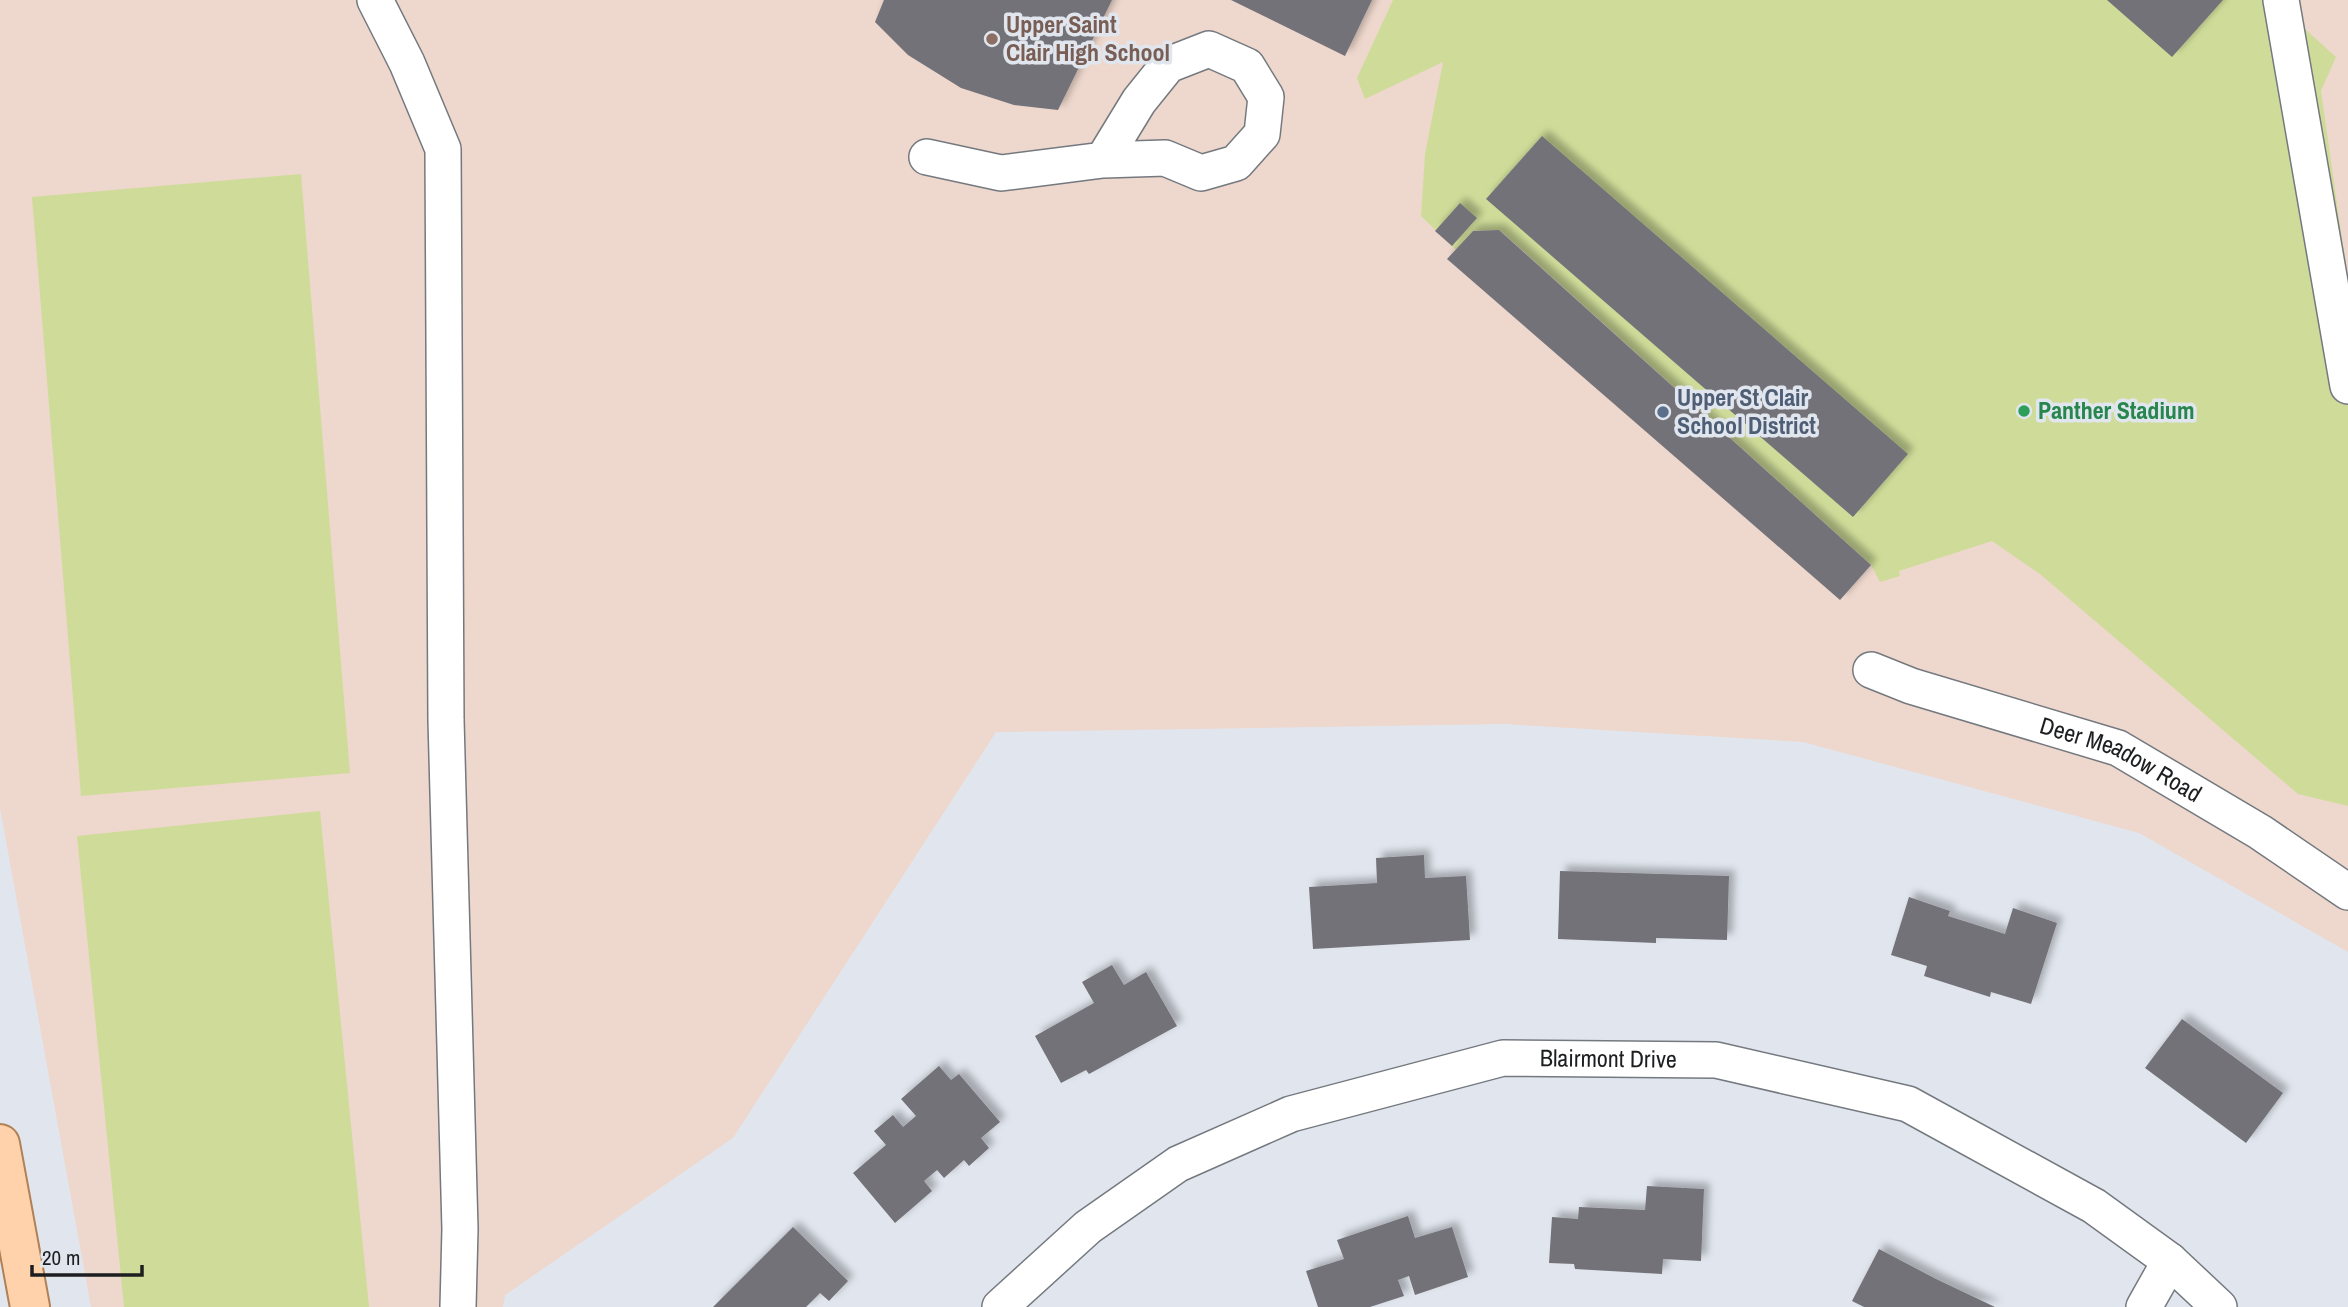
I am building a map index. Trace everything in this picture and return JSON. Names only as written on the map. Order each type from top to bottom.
[{"type":"main road","points":[[0,1144],[30,1307]]},
{"type":"street","points":[[375,0],[407,63],[443,149],[446,720],[460,1229],[458,1307]]},
{"type":"street","points":[[2281,0],[2348,386]]},
{"type":"street","points":[[927,157],[1001,173],[1103,160],[1165,158],[1200,173],[1236,163],[1262,134],[1266,97],[1247,66],[1209,49],[1168,65],[1139,101],[1103,160]]},
{"type":"street","name":"Deer Meadow Road","points":[[1871,670],[1911,686],[2118,748],[2260,832],[2348,892]]},
{"type":"street","name":"Blairmont Drive","points":[[1000,1307],[1088,1227],[1178,1164],[1291,1114],[1503,1058],[1716,1060],[1908,1104],[2094,1206],[2171,1261],[2219,1307]]},
{"type":"street","points":[[2144,1307],[2171,1261]]},
{"type":"shaded area","points":[[0,0],[2348,0],[2348,952],[2139,833],[1803,742],[1504,724],[996,732],[733,1138],[505,1295],[503,1307],[91,1307],[0,808]]},
{"type":"green space","name":"Panther Stadium","points":[[1393,0],[2273,0],[2336,57],[2321,91],[2348,281],[2348,806],[2298,794],[2040,574],[1992,541],[1899,571],[1900,576],[1880,582],[1871,565],[1500,230],[1473,231],[1456,250],[1421,216],[1425,154],[1443,62],[1365,99],[1357,78]]},
{"type":"green space","points":[[301,174],[350,773],[81,796],[32,197]]},
{"type":"green space","points":[[320,811],[369,1307],[124,1307],[77,836]]},
{"type":"building","name":"Upper Saint Clair High School","points":[[884,0],[1112,0],[1058,110],[1014,105],[961,88],[908,55],[875,22]]},
{"type":"building","name":"Upper Saint Clair High School","points":[[1231,0],[1372,0],[1345,56]]},
{"type":"building","points":[[2107,0],[2223,0],[2172,57]]},
{"type":"building","points":[[1542,136],[1908,454],[1853,517],[1486,199]]},
{"type":"building","points":[[1460,203],[1477,218],[1452,246],[1435,231]]},
{"type":"building","name":"Upper St Clair School District","points":[[1499,230],[1871,565],[1840,600],[1447,259],[1473,231]]},
{"type":"building","points":[[1424,855],[1425,878],[1466,876],[1470,940],[1313,949],[1309,887],[1377,883],[1376,858]]},
{"type":"building","points":[[1560,871],[1729,876],[1727,940],[1656,938],[1656,943],[1558,939]]},
{"type":"building","points":[[1909,897],[1950,911],[1948,916],[2005,934],[2013,908],[2057,923],[2031,1004],[1991,992],[1990,997],[1924,976],[1927,966],[1891,955]]},
{"type":"building","points":[[1112,965],[1124,985],[1146,972],[1177,1026],[1089,1074],[1086,1070],[1061,1083],[1035,1036],[1094,1003],[1082,982]]},
{"type":"building","points":[[2182,1019],[2283,1093],[2246,1143],[2145,1068]]},
{"type":"building","points":[[939,1066],[951,1080],[959,1074],[1000,1122],[981,1138],[989,1148],[969,1166],[964,1160],[944,1178],[937,1170],[924,1181],[932,1191],[895,1223],[853,1173],[886,1145],[874,1131],[893,1115],[903,1127],[916,1116],[901,1099]]},
{"type":"building","points":[[1647,1186],[1704,1189],[1701,1261],[1663,1259],[1662,1274],[1575,1269],[1574,1264],[1549,1263],[1552,1217],[1578,1219],[1579,1207],[1645,1210]]},
{"type":"building","points":[[1408,1216],[1415,1238],[1452,1227],[1468,1277],[1415,1295],[1409,1276],[1398,1280],[1404,1296],[1370,1307],[1318,1307],[1306,1271],[1344,1259],[1337,1240]]},
{"type":"building","points":[[793,1227],[848,1281],[829,1301],[820,1293],[806,1307],[713,1307]]},
{"type":"building","points":[[1879,1249],[1995,1307],[1864,1307],[1852,1301]]},
{"type":"place","name":"Upper Saint Clair High School","points":[[992,39]]},
{"type":"place","name":"Panther Stadium","points":[[2024,411]]},
{"type":"place","name":"Upper St Clair School District","points":[[1663,412]]}]
